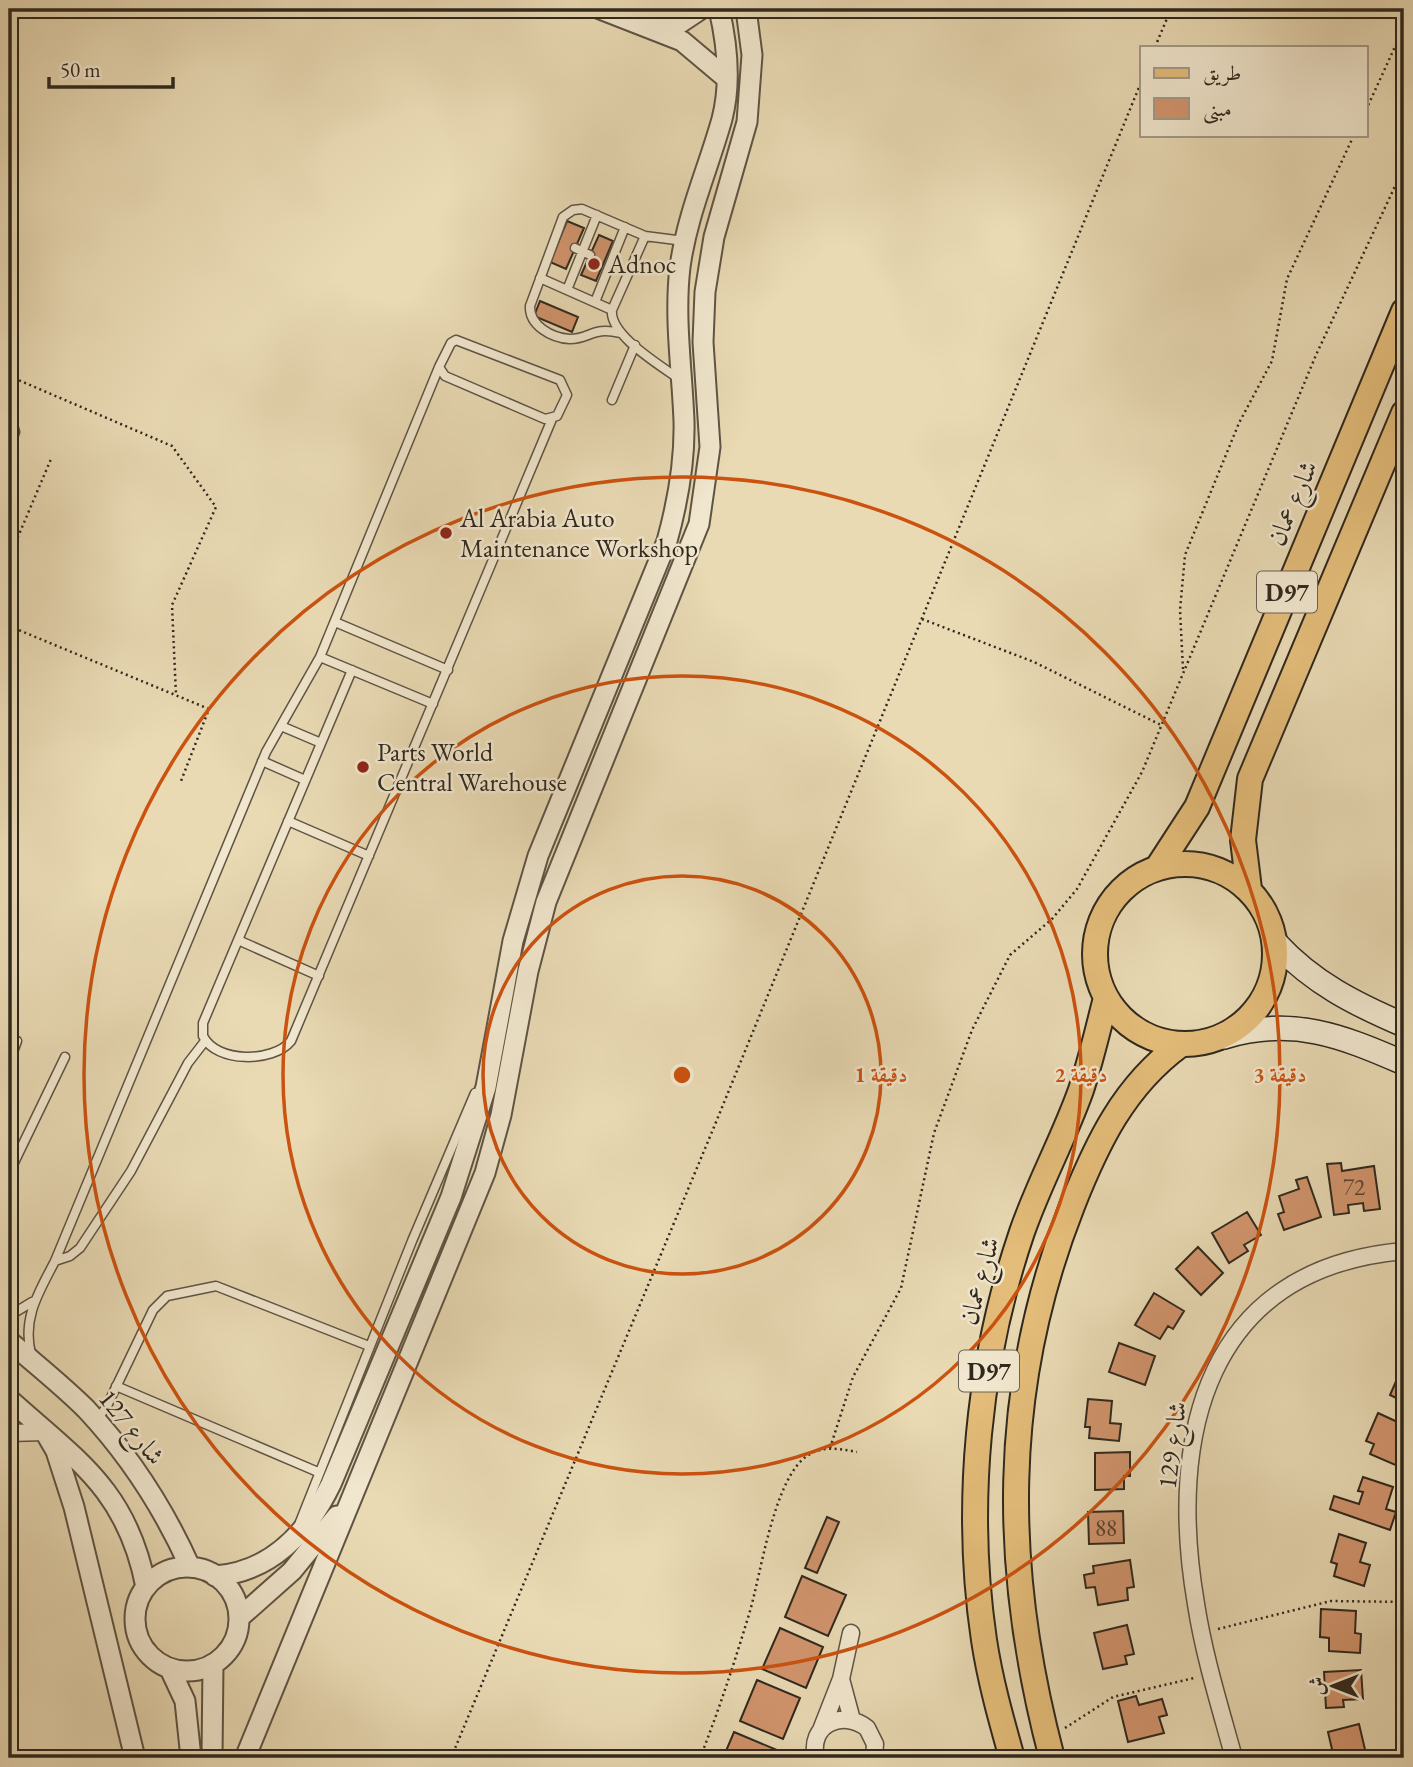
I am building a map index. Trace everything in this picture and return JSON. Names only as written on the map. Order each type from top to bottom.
[{"type":"main road","name":"شارع عمان","points":[[1158,867],[1181,836],[1197,807],[1404,311]]},
{"type":"main road","name":"D97","points":[[1249,889],[1243,840],[1250,779],[1404,413]]},
{"type":"main road","points":[[1224,1037],[1243,1024],[1264,998],[1275,966],[1276,943],[1271,923],[1249,889],[1216,868],[1197,863],[1158,867],[1137,877],[1120,891],[1102,920],[1095,954],[1098,976],[1106,998],[1119,1016],[1137,1031],[1157,1040],[1180,1045],[1202,1043],[1260,1029],[1322,1031],[1341,1036],[1404,1063]]},
{"type":"main road","points":[[1276,943],[1294,963],[1331,990],[1404,1024]]},
{"type":"main road","name":"شارع عمان","points":[[1012,1758],[991,1681],[979,1601],[975,1521],[979,1439],[991,1356],[1010,1272],[1023,1231],[1080,1091],[1106,998]]},
{"type":"main road","name":"D97","points":[[1050,1750],[1026,1642],[1014,1517],[1017,1433],[1029,1349],[1062,1233],[1102,1137],[1114,1114],[1143,1076],[1180,1045]]},
{"type":"street","points":[[607,11],[669,26],[685,23],[701,9]]},
{"type":"street","points":[[215,1576],[239,1573],[262,1564],[296,1536],[316,1512],[331,1484],[434,1240],[472,1136],[490,1062],[513,941],[538,856],[671,527],[682,465],[677,319],[684,241],[722,117],[726,78],[719,9]]},
{"type":"street","points":[[245,1758],[485,1173],[507,1091],[528,971],[554,880],[692,548],[699,524],[710,447],[704,341],[705,292],[714,237],[747,122],[752,55],[746,9]]},
{"type":"street","points":[[607,11],[682,41],[726,78]]},
{"type":"street","name":"شارع 129","points":[[1234,1758],[1201,1633],[1191,1565],[1189,1483],[1195,1422],[1213,1370],[1251,1318],[1299,1281],[1343,1262],[1404,1251]]},
{"type":"street","name":"شارع 127","points":[[9,1341],[96,1420],[152,1494],[190,1567]]},
{"type":"street","points":[[9,1399],[97,1478],[115,1502],[130,1528],[146,1587]]},
{"type":"street","points":[[9,1433],[45,1432]]},
{"type":"street","points":[[45,1432],[56,1451],[74,1507],[135,1758]]},
{"type":"street","points":[[239,1618],[276,1588],[309,1554],[357,1484]]},
{"type":"street","points":[[170,1669],[192,1670],[213,1664],[232,1644],[239,1618],[230,1590],[215,1576],[190,1567],[166,1572],[146,1587],[138,1601],[135,1617],[137,1634],[150,1655],[170,1669],[185,1702],[191,1758]]},
{"type":"street","points":[[813,1755],[841,1679],[851,1633]]},
{"type":"street","points":[[212,1758],[213,1664]]},
{"type":"street","points":[[841,1679],[852,1720]]},
{"type":"street","points":[[821,1730],[835,1720],[852,1720],[867,1728],[875,1744],[876,1756]]},
{"type":"lane","points":[[620,333],[596,330],[567,338],[540,327],[532,320],[530,311],[563,217],[570,211],[582,209],[645,236],[684,241]]},
{"type":"lane","points":[[566,290],[597,215]]},
{"type":"lane","points":[[595,302],[608,262],[625,227]]},
{"type":"lane","points":[[645,236],[612,310],[612,320],[620,333],[681,381]]},
{"type":"lane","points":[[540,278],[612,310]]},
{"type":"lane","points":[[35,1364],[28,1336],[35,1300],[55,1261],[262,761],[320,657],[439,367],[451,343],[459,340],[560,380],[567,396],[557,416],[545,419],[448,378],[439,367]]},
{"type":"lane","points":[[612,400],[635,345]]},
{"type":"lane","points":[[9,413],[15,432],[9,449]]},
{"type":"lane","points":[[352,670],[203,1023],[205,1041],[214,1049],[253,1057],[278,1053],[291,1041],[552,419]]},
{"type":"lane","points":[[335,622],[448,670]]},
{"type":"lane","points":[[320,657],[433,704]]},
{"type":"lane","points":[[281,726],[321,743]]},
{"type":"lane","points":[[262,761],[305,780]]},
{"type":"lane","points":[[288,821],[369,856]]},
{"type":"lane","points":[[237,940],[319,976]]},
{"type":"lane","points":[[9,1063],[17,1041]]},
{"type":"lane","points":[[55,1261],[70,1256],[80,1248],[131,1171],[188,1063],[205,1041]]},
{"type":"lane","points":[[9,1173],[65,1057]]},
{"type":"lane","points":[[296,1536],[318,1472],[369,1346],[490,1062]]},
{"type":"lane","points":[[96,1420],[106,1408],[156,1304],[167,1296],[203,1287],[221,1288],[369,1346]]},
{"type":"lane","points":[[9,1316],[35,1300]]},
{"type":"lane","points":[[116,1386],[318,1472]]},
{"type":"path","points":[[1155,46],[1171,9]]},
{"type":"path","points":[[1368,106],[1404,27]]},
{"type":"path","points":[[451,1758],[715,1127],[1140,84]]},
{"type":"path","points":[[1183,673],[1180,610],[1185,555],[1239,423],[1272,361],[1287,279],[1354,136]]},
{"type":"path","points":[[830,1448],[853,1377],[901,1288],[912,1252],[934,1133],[972,1030],[1010,955],[1052,919],[1077,889],[1142,772],[1316,355],[1404,167]]},
{"type":"path","points":[[9,376],[172,446],[216,507],[172,605],[176,695]]},
{"type":"path","points":[[9,558],[51,459]]},
{"type":"path","points":[[921,619],[1034,662],[1161,726]]},
{"type":"path","points":[[9,626],[209,709],[181,781]]},
{"type":"path","points":[[700,1758],[739,1646],[782,1498],[803,1459],[830,1448],[857,1452]]},
{"type":"path","points":[[1201,1633],[1331,1601],[1404,1602]]},
{"type":"path","points":[[1050,1750],[1113,1697],[1211,1674]]},
{"type":"building","points":[[567,221],[584,228],[566,269],[550,262]]},
{"type":"building","points":[[599,235],[613,241],[596,281],[581,275]]},
{"type":"building","points":[[540,301],[578,317],[572,332],[534,316]]},
{"type":"building","points":[[1341,1163],[1342,1171],[1374,1166],[1380,1209],[1364,1211],[1363,1203],[1348,1205],[1349,1213],[1334,1215],[1327,1164]]},
{"type":"building","points":[[1400,1168],[1404,1168],[1404,1207],[1396,1208],[1396,1182],[1400,1181]]},
{"type":"building","points":[[1307,1177],[1321,1217],[1284,1230],[1278,1214],[1284,1212],[1279,1196],[1299,1189],[1296,1180]]},
{"type":"building","points":[[1247,1212],[1261,1235],[1244,1245],[1248,1251],[1229,1263],[1212,1233]]},
{"type":"building","points":[[1198,1247],[1223,1273],[1201,1295],[1176,1269]]},
{"type":"building","points":[[1154,1293],[1184,1311],[1173,1329],[1168,1326],[1160,1339],[1135,1325]]},
{"type":"building","points":[[1119,1343],[1155,1356],[1145,1385],[1109,1372]]},
{"type":"building","points":[[1404,1363],[1404,1402],[1390,1395]]},
{"type":"building","points":[[1088,1399],[1112,1401],[1110,1423],[1121,1424],[1119,1441],[1089,1438],[1090,1427],[1085,1427]]},
{"type":"building","points":[[1378,1413],[1404,1425],[1404,1456],[1400,1467],[1370,1454],[1374,1444],[1366,1441]]},
{"type":"building","points":[[1130,1452],[1130,1476],[1124,1476],[1124,1489],[1095,1490],[1095,1453]]},
{"type":"building","points":[[1363,1477],[1393,1487],[1386,1509],[1396,1512],[1390,1530],[1330,1509],[1334,1496],[1359,1504],[1363,1492],[1358,1491]]},
{"type":"building","points":[[1123,1511],[1124,1543],[1089,1544],[1088,1512]]},
{"type":"building","points":[[827,1517],[839,1522],[817,1573],[805,1568]]},
{"type":"building","points":[[1339,1534],[1366,1543],[1360,1562],[1370,1565],[1364,1586],[1334,1576],[1337,1564],[1331,1562]]},
{"type":"building","points":[[1130,1560],[1134,1587],[1127,1588],[1128,1600],[1098,1605],[1095,1587],[1086,1588],[1084,1575],[1094,1573],[1093,1566]]},
{"type":"building","points":[[802,1576],[846,1595],[828,1636],[785,1617]]},
{"type":"building","points":[[1321,1609],[1356,1611],[1355,1633],[1361,1634],[1360,1653],[1329,1651],[1329,1638],[1320,1637]]},
{"type":"building","points":[[1127,1625],[1134,1654],[1125,1656],[1127,1664],[1103,1669],[1094,1633]]},
{"type":"building","points":[[780,1628],[823,1647],[806,1688],[762,1669]]},
{"type":"building","points":[[1361,1670],[1363,1699],[1343,1700],[1344,1707],[1326,1708],[1324,1672]]},
{"type":"building","points":[[757,1680],[800,1698],[783,1739],[740,1721]]},
{"type":"building","points":[[1136,1696],[1139,1705],[1162,1699],[1167,1715],[1159,1717],[1164,1733],[1128,1742],[1118,1701]]},
{"type":"building","points":[[1359,1724],[1367,1758],[1334,1758],[1328,1732]]},
{"type":"building","points":[[734,1732],[777,1750],[774,1758],[723,1758]]},
{"type":"building","points":[[1175,1752],[1177,1758],[1153,1758]]},
{"type":"place","name":"Adnoc","points":[[594,264]]},
{"type":"place","name":"Al Arabia Auto Maintenance Workshop","points":[[446,533]]},
{"type":"place","name":"Parts World Central Warehouse","points":[[363,767]]}]
